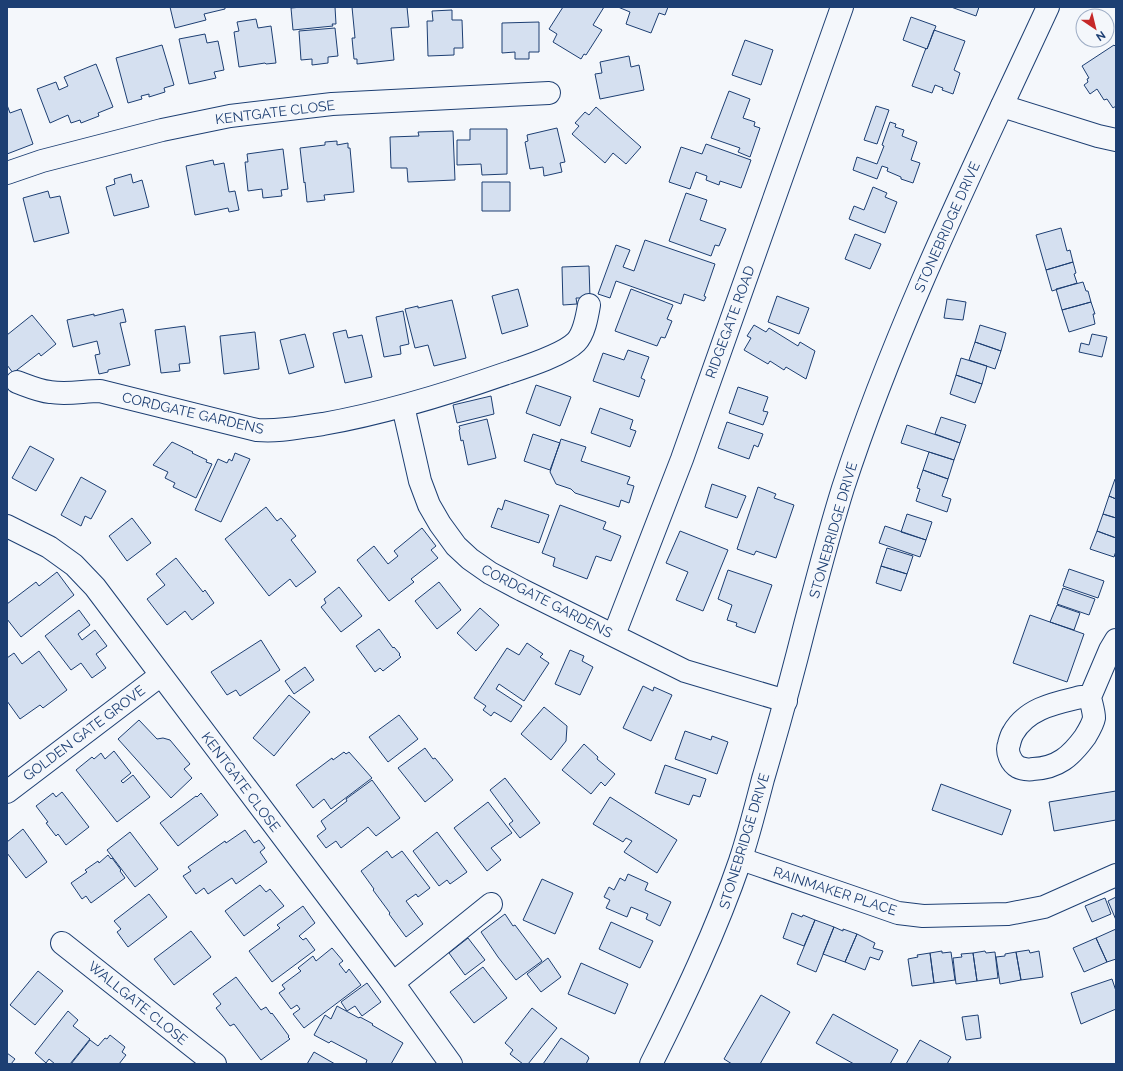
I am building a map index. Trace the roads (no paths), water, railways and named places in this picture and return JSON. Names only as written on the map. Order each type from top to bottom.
[{"type":"street","name":"RIDGEGATE ROAD","points":[[614,635],[682,459],[842,7]]},
{"type":"street","name":"STONEBRIDGE DRIVE","points":[[651,1064],[687,992],[717,924],[741,859],[786,701],[828,541],[861,434],[898,339],[941,238],[1048,7]]},
{"type":"street","name":"KENTGATE CLOSE","points":[[7,174],[42,161],[162,130],[230,116],[332,104],[549,93]]},
{"type":"street","points":[[1002,106],[1091,134],[1116,140]]},
{"type":"street","name":"CORDGATE GARDENS","points":[[17,382],[52,393],[100,391],[257,430],[271,431],[289,429],[339,421],[403,406],[451,392],[561,352],[576,342],[585,325],[589,305]]},
{"type":"street","name":"CORDGATE GARDENS","points":[[403,406],[420,481],[433,511],[440,524],[456,546],[470,559],[490,573],[522,590],[685,671],[786,701]]},
{"type":"street","name":"KENTGATE CLOSE","points":[[7,526],[49,547],[74,565],[95,587],[393,983],[451,1064]]},
{"type":"street","points":[[1090,697],[1110,650],[1116,640]]},
{"type":"street","name":"GOLDEN GATE GROVE","points":[[7,792],[161,675]]},
{"type":"street","name":"RAINMAKER PLACE","points":[[741,859],[875,905],[898,912],[923,916],[1008,914],[1044,907],[1116,875]]},
{"type":"street","points":[[393,983],[491,904]]},
{"type":"street","name":"WALLGATE CLOSE","points":[[62,943],[215,1064]]}]
